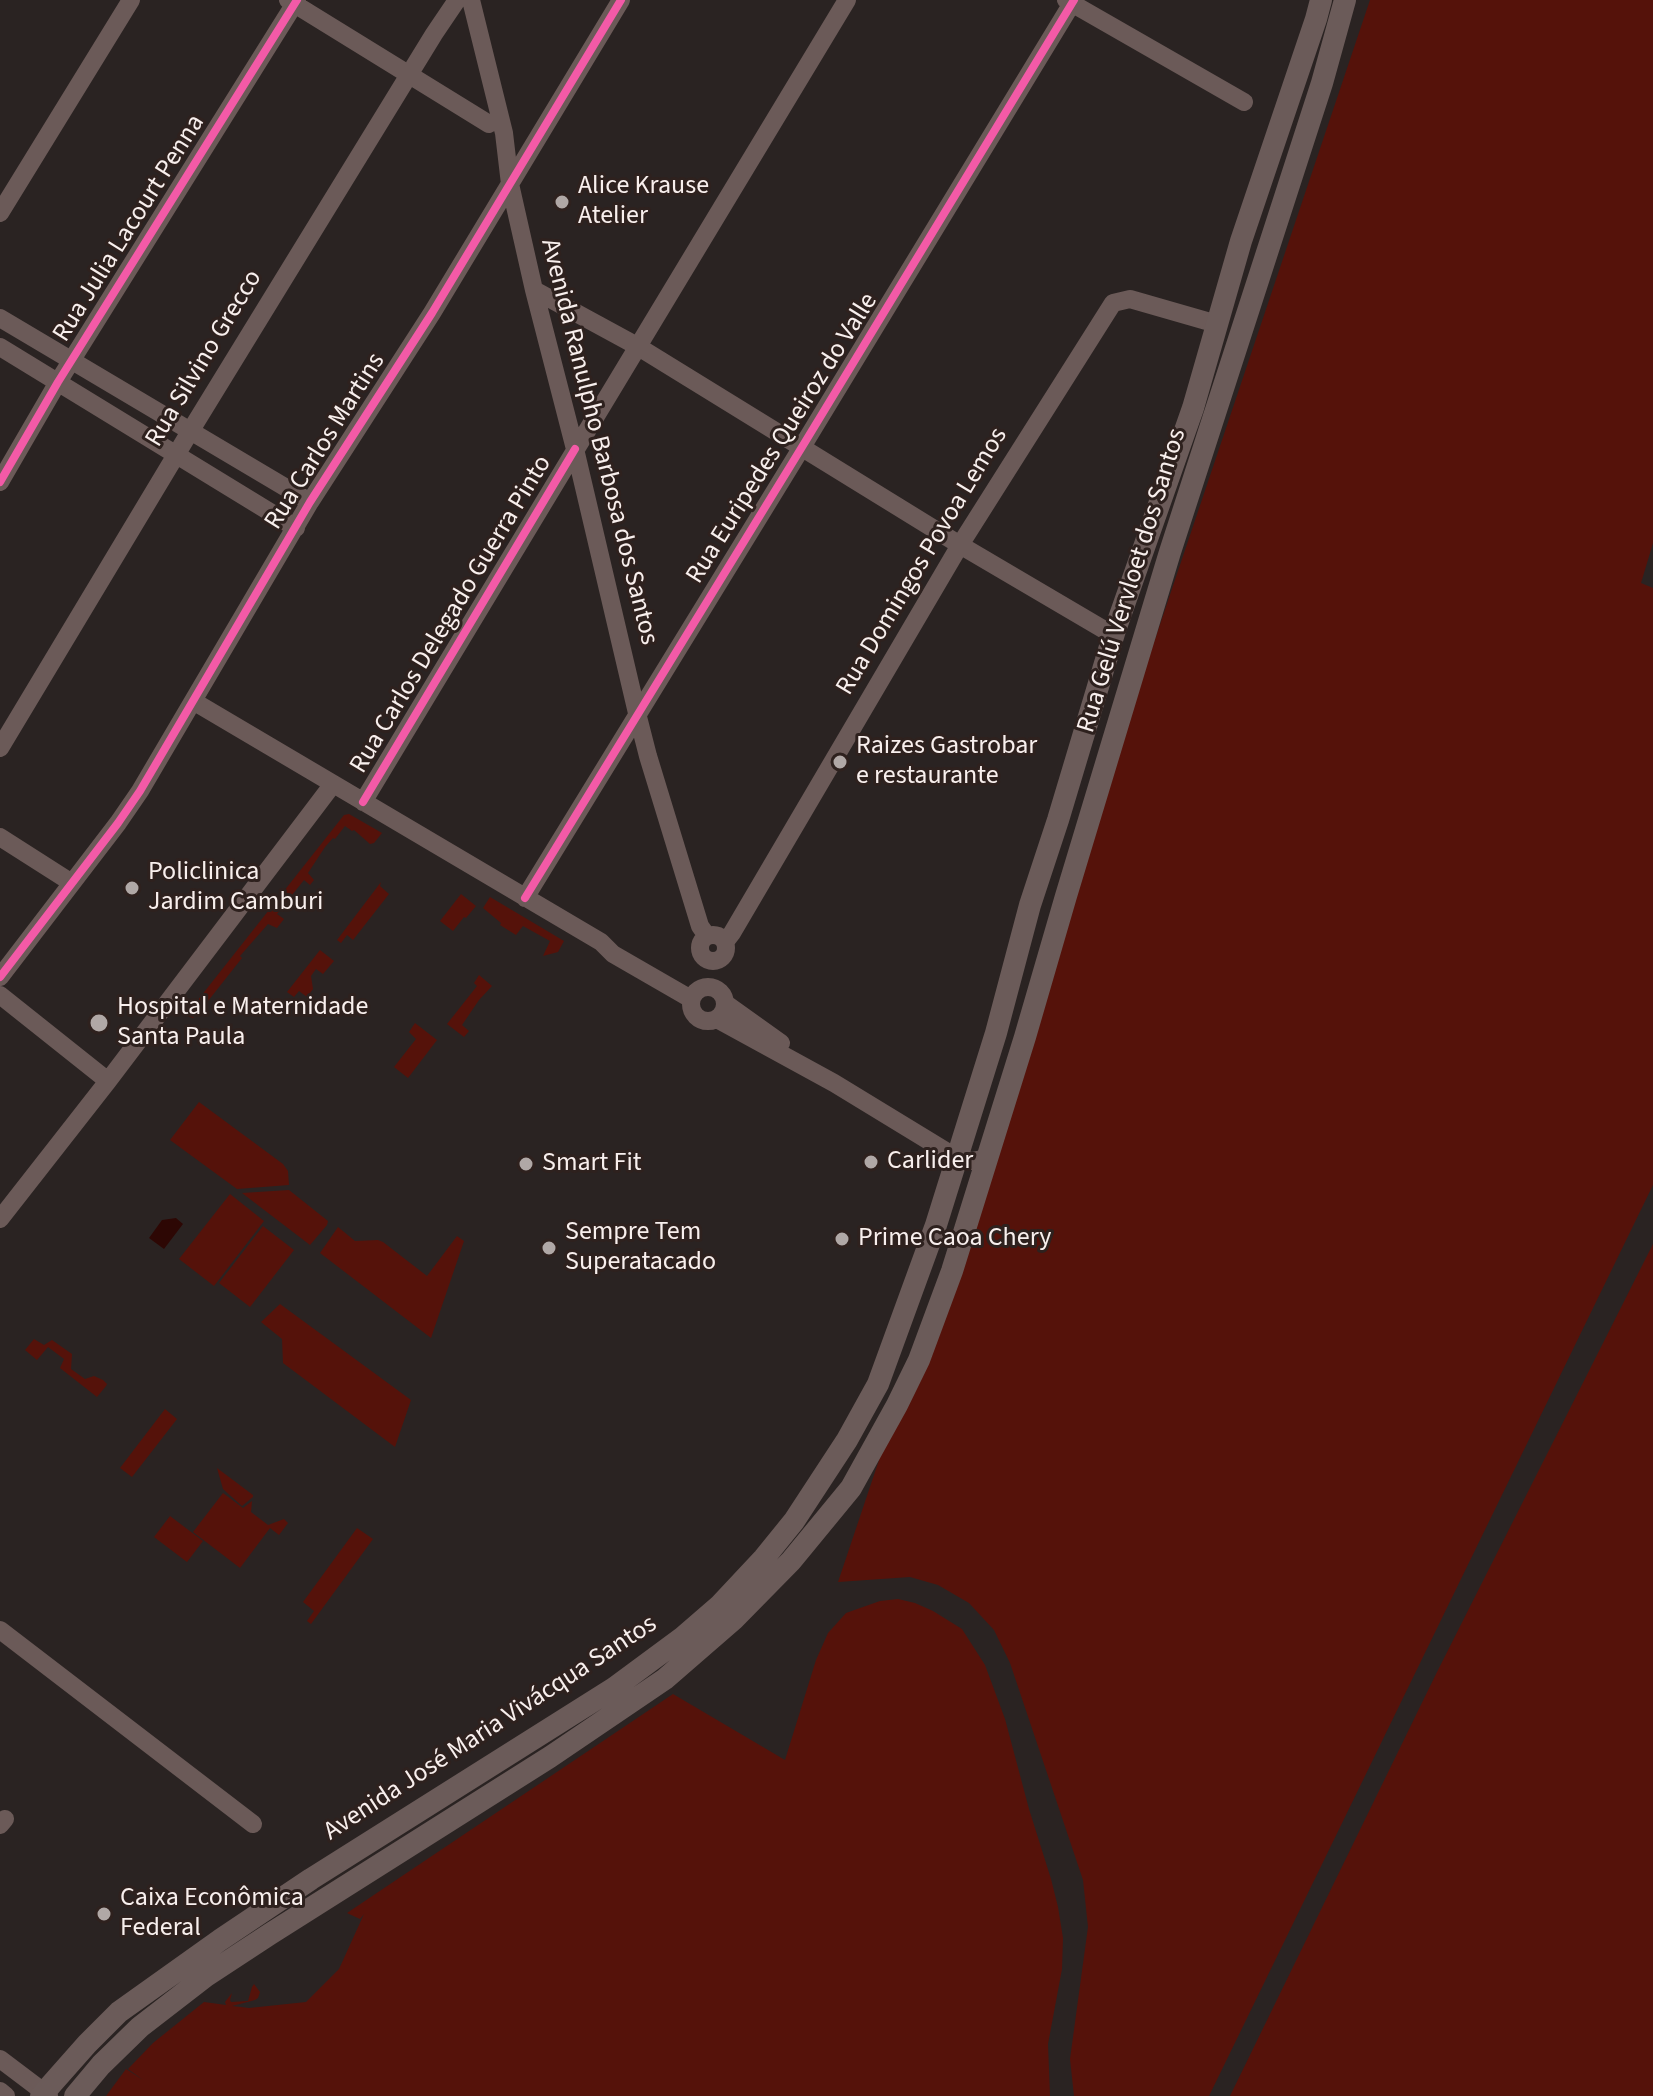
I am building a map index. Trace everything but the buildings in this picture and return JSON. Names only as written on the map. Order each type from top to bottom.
[{"type":"main road","name":"Rua Gelú Vervloet dos Santos","points":[[957,1158],[1113,635],[1193,408],[1256,193],[1321,0]]},
{"type":"main road","name":"Rua Gelú Vervloet dos Santos","points":[[981,1180],[1174,540],[1322,83],[1345,0]]},
{"type":"main road","name":"Avenida José Maria Vivácqua Santos","points":[[45,2095],[87,2044],[119,2012],[311,1879],[614,1688],[720,1605],[794,1521],[847,1440],[878,1384],[900,1330],[957,1158]]},
{"type":"main road","name":"Avenida José Maria Vivácqua Santos","points":[[75,2096],[140,2027],[206,1976],[607,1719],[665,1679],[733,1620],[791,1561],[851,1488],[867,1460],[919,1360],[981,1180]]},
{"type":"street","points":[[0,213],[131,0]]},
{"type":"street","name":"Rua Silvino Grecco","points":[[0,748],[191,430],[457,0]]},
{"type":"street","name":"Avenida Ranulpho Barbosa dos Santos","points":[[471,0],[504,133],[510,184],[534,290],[648,756],[700,926],[716,939]]},
{"type":"street","name":"Rua Carlos Martins","points":[[0,977],[129,808],[310,502],[432,313],[621,0]]},
{"type":"street","name":"Rua Carlos Delegado Guerra Pinto","points":[[363,802],[847,0]]},
{"type":"street","points":[[293,1],[489,124]]},
{"type":"street","name":"Rua Julia Lacourt Penna","points":[[0,482],[58,382],[293,1]]},
{"type":"street","points":[[1070,1],[1244,102]]},
{"type":"street","name":"Rua Euripedes Queiroz do Valle","points":[[525,898],[802,447],[1070,1]]},
{"type":"street","points":[[534,290],[637,346],[960,545],[1113,635]]},
{"type":"street","name":"Rua Domingos Povoa Lemos","points":[[716,939],[740,920],[960,545],[1113,303],[1130,299],[1217,324]]},
{"type":"street","points":[[0,318],[310,502]]},
{"type":"street","points":[[0,347],[296,528]]},
{"type":"street","points":[[193,701],[601,942],[618,945],[700,992],[720,992],[721,1011]]},
{"type":"street","points":[[0,1219],[333,784]]},
{"type":"street","points":[[0,837],[72,883]]},
{"type":"street","name":"Avenida Ranulpho Barbosa dos Santos","points":[[700,992],[712,961],[700,951],[701,942],[716,939]]},
{"type":"street","points":[[700,992],[690,1005],[695,1016],[706,1021],[721,1011]]},
{"type":"street","points":[[0,995],[108,1081]]},
{"type":"street","points":[[721,1011],[957,1158],[972,1161],[987,1158]]},
{"type":"street","points":[[0,1630],[253,1824]]},
{"type":"street","points":[[0,2059],[45,2095]]},
{"type":"street","points":[[0,2091],[6,2096]]},
{"type":"shaded area","points":[[1370,0],[1653,0],[1653,543],[1641,583],[1653,588],[1653,1185],[1209,2096],[1074,2096],[1070,2059],[1088,1927],[1083,1880],[1010,1663],[994,1630],[969,1603],[938,1585],[910,1577],[838,1582]]},
{"type":"shaded area","points":[[349,814],[382,833],[370,844],[345,826],[325,847],[308,873],[314,880],[310,885],[304,880],[277,914],[284,919],[277,928],[268,924],[193,1018],[186,1015],[344,815]]},
{"type":"shaded area","points":[[381,882],[380,886],[389,894],[353,940],[347,935],[341,943],[337,940]]},
{"type":"shaded area","points":[[461,894],[476,906],[453,931],[440,921]]},
{"type":"shaded area","points":[[490,897],[564,941],[558,952],[543,956],[550,941],[523,926],[516,935],[500,925],[483,908]]},
{"type":"shaded area","points":[[320,950],[334,961],[323,974],[316,969],[311,976],[313,989],[307,997],[299,991],[294,997],[287,992]]},
{"type":"shaded area","points":[[479,975],[492,986],[462,1025],[469,1031],[464,1037],[447,1024],[477,986],[474,983]]},
{"type":"shaded area","points":[[415,1023],[437,1040],[408,1078],[394,1067],[416,1039],[409,1032]]},
{"type":"shaded area","points":[[199,1102],[283,1164],[288,1171],[289,1185],[237,1189],[170,1140]]},
{"type":"shaded area","points":[[289,1190],[328,1221],[310,1245],[242,1193]]},
{"type":"shaded area","points":[[230,1194],[264,1221],[214,1286],[179,1259]]},
{"type":"shaded area","points":[[176,1218],[183,1224],[164,1249],[149,1238],[162,1220]]},
{"type":"shaded area","points":[[263,1226],[294,1250],[250,1307],[219,1283]]},
{"type":"shaded area","points":[[338,1227],[355,1241],[383,1242],[427,1276],[457,1236],[464,1241],[431,1338],[320,1253]]},
{"type":"shaded area","points":[[1653,1244],[1653,2096],[1230,2096],[1437,1672]]},
{"type":"shaded area","points":[[280,1304],[411,1400],[395,1447],[283,1363],[282,1339],[261,1322]]},
{"type":"shaded area","points":[[34,1339],[44,1345],[52,1340],[72,1354],[71,1369],[85,1379],[94,1376],[103,1380],[106,1386],[97,1397],[60,1368],[64,1359],[48,1347],[37,1360],[25,1350]]},
{"type":"shaded area","points":[[165,1409],[177,1419],[132,1477],[120,1468]]},
{"type":"shaded area","points":[[217,1468],[253,1497],[242,1506],[223,1489]]},
{"type":"shaded area","points":[[223,1493],[243,1508],[252,1501],[251,1512],[268,1525],[284,1519],[288,1523],[279,1535],[270,1528],[240,1568],[193,1532]]},
{"type":"shaded area","points":[[170,1516],[203,1541],[187,1562],[154,1537]]},
{"type":"shaded area","points":[[357,1528],[373,1539],[311,1624],[307,1621],[314,1611],[303,1602]]},
{"type":"shaded area","points":[[898,1599],[933,1611],[962,1629],[985,1665],[1005,1719],[1051,1879],[1063,1938],[1062,1969],[1048,2044],[1050,2096],[106,2096],[126,2069],[143,2080],[128,2069],[153,2043],[204,2002],[226,2005],[232,1993],[231,2002],[248,2001],[254,1984],[260,1992],[258,1998],[232,2006],[249,2008],[306,2002],[339,1969],[364,1914],[360,1919],[347,1913],[673,1694],[785,1760],[816,1660],[828,1633],[846,1613],[880,1601]]},
{"type":"cycle path","points":[[0,482],[58,382],[297,0]]},
{"type":"cycle path","points":[[0,977],[140,791],[310,502],[432,313],[621,0]]},
{"type":"cycle path","points":[[525,898],[1074,0]]},
{"type":"cycle path","points":[[363,802],[575,449]]},
{"type":"place","name":"Alice Krause Atelier","points":[[562,202]]},
{"type":"place","name":"Raizes Gastrobar e restaurante","points":[[840,762]]},
{"type":"place","name":"Policlinica Jardim Camburi","points":[[132,888]]},
{"type":"place","name":"Hospital e Maternidade Santa Paula","points":[[99,1023]]},
{"type":"place","name":"Carlider","points":[[871,1162]]},
{"type":"place","name":"Smart Fit","points":[[526,1164]]},
{"type":"place","name":"Prime Caoa Chery","points":[[842,1239]]},
{"type":"place","name":"Sempre Tem Superatacado","points":[[549,1248]]},
{"type":"place","name":"Caixa Econômica Federal","points":[[104,1914]]}]
